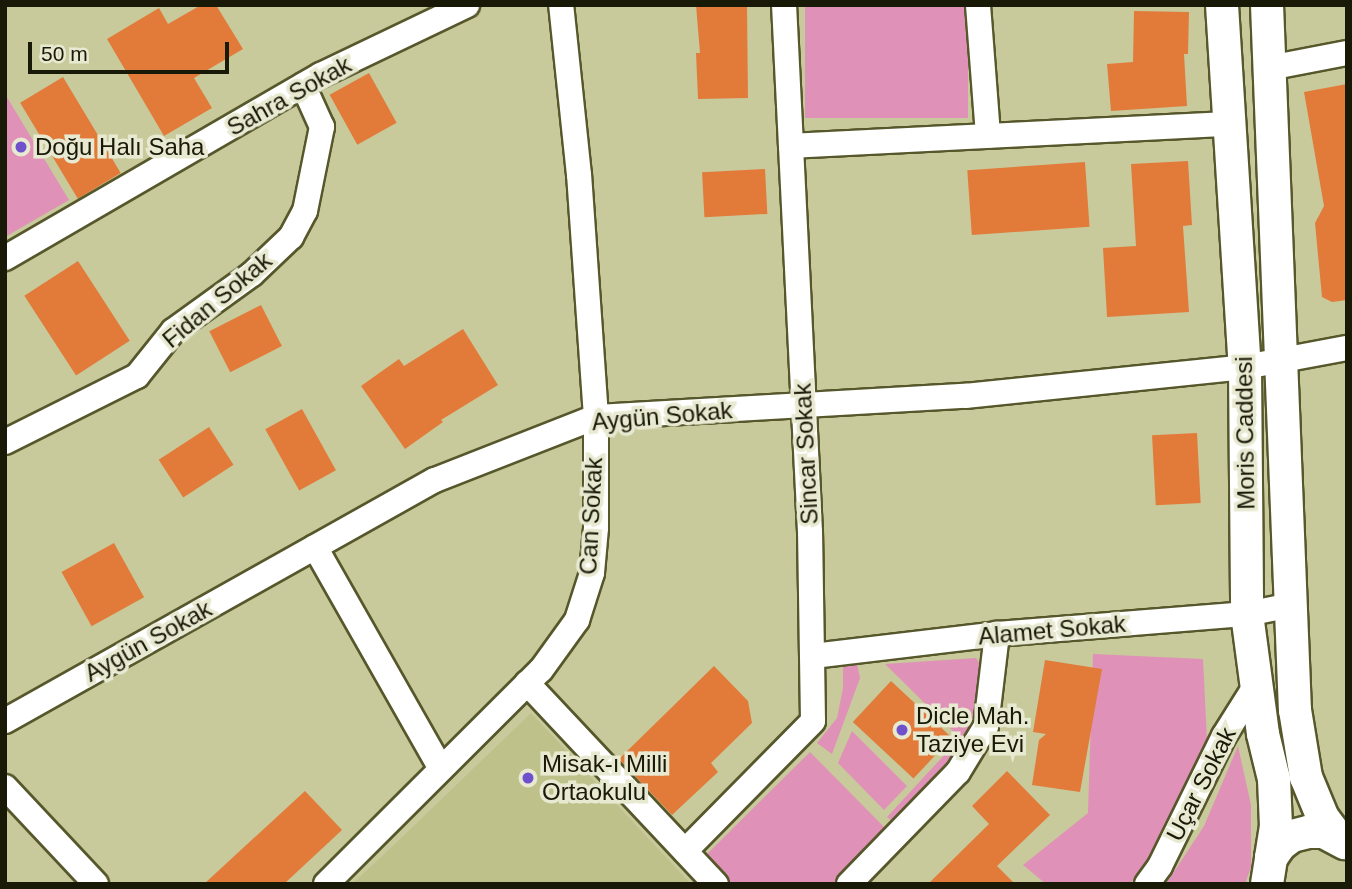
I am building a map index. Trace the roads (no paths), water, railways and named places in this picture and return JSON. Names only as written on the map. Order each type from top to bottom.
[{"type":"street","name":"Sahra Sokak","points":[[5,258],[303,85],[467,5]]},
{"type":"street","name":"Can Sokak","points":[[326,884],[541,670],[577,620],[592,573],[596,528],[596,417],[579,175],[561,5]]},
{"type":"street","name":"Sincar Sokak","points":[[685,851],[813,721],[810,532],[784,5]]},
{"type":"street","points":[[978,5],[988,136]]},
{"type":"street","name":"Moris Caddesi","points":[[1222,5],[1245,367],[1247,614],[1263,734],[1275,779],[1276,826],[1269,871]]},
{"type":"street","name":"Moris Caddesi","points":[[1267,5],[1283,360],[1294,710],[1306,778],[1322,818],[1344,840]]},
{"type":"street","points":[[1269,68],[1347,53]]},
{"type":"street","name":"Fidan Sokak","points":[[5,442],[137,376],[173,331],[252,274],[291,237],[305,211],[323,127],[303,85]]},
{"type":"street","points":[[791,146],[1230,124]]},
{"type":"street","name":"Aygün Sokak","points":[[5,721],[435,480],[596,417],[965,396],[1245,367],[1347,348]]},
{"type":"street","points":[[314,547],[441,769]]},
{"type":"street","name":"Alamet Sokak","points":[[813,656],[997,634],[1247,614],[1291,605]]},
{"type":"street","points":[[849,884],[901,834],[958,772],[986,726],[997,634]]},
{"type":"street","points":[[527,683],[716,884]]},
{"type":"street","name":"Uçar Sokak","points":[[1147,884],[1160,866],[1224,736],[1256,685]]},
{"type":"street","points":[[5,787],[96,884]]},
{"type":"street","points":[[1269,871],[1280,845],[1292,836],[1324,832],[1344,840]]},
{"type":"place","name":"Doğu Halı Saha","points":[[21,147]]},
{"type":"place","name":"Dicle Mah. Taziye Evi","points":[[902,730]]},
{"type":"place","name":"Misak-ı Milli Ortaokulu","points":[[528,778]]}]
